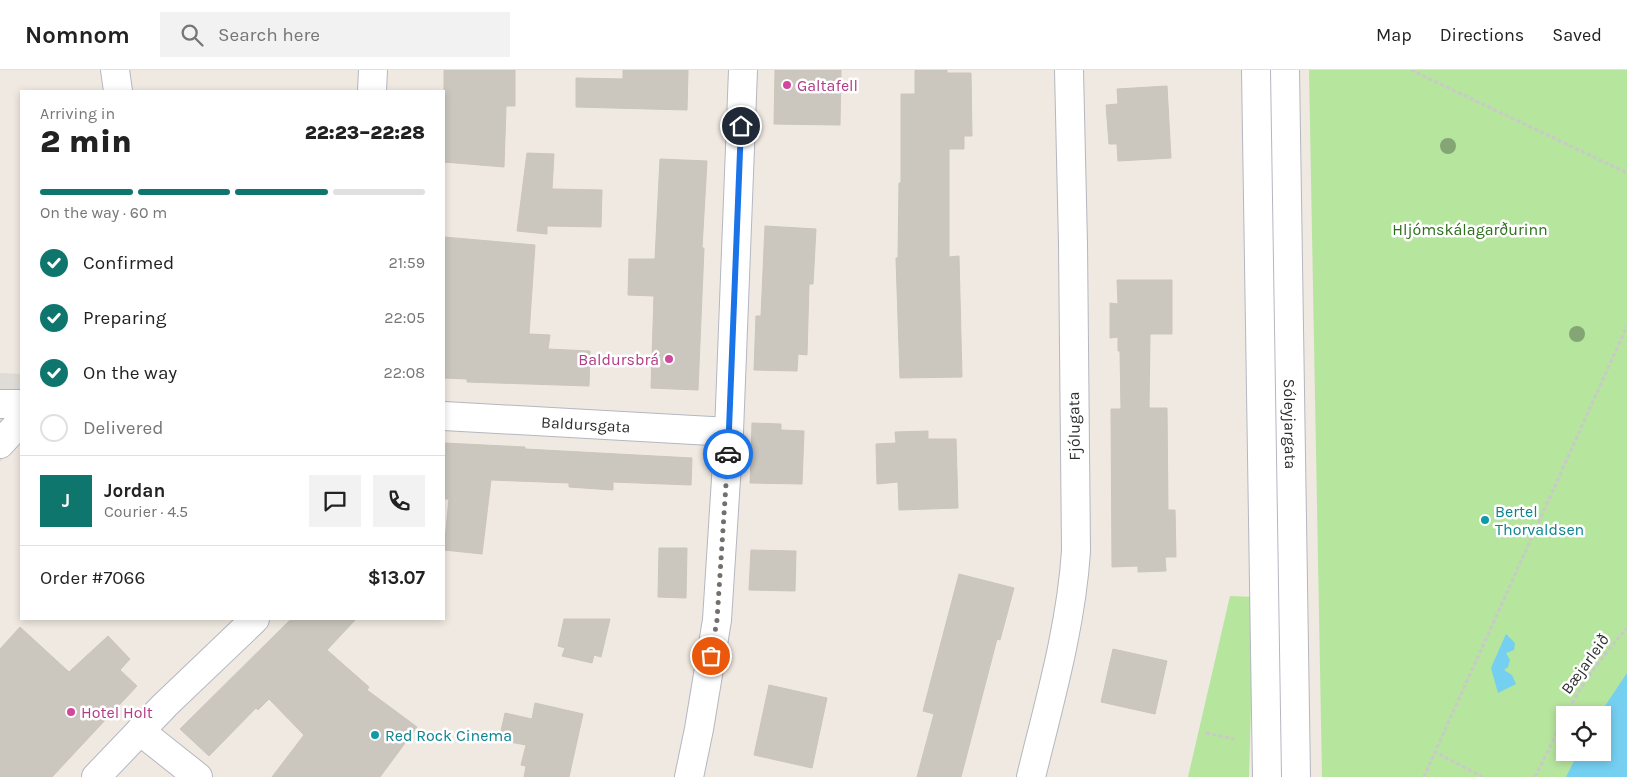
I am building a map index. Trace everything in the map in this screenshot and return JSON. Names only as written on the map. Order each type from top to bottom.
[{"type":"street","points":[[116,70],[118,90]]},
{"type":"street","points":[[372,90],[373,70]]},
{"type":"street","points":[[689,777],[717,620],[729,432],[743,70]]},
{"type":"street","name":"Fjólugata","points":[[1031,777],[1063,645],[1074,571],[1076,542],[1069,70]]},
{"type":"street","name":"Sóleyjargata","points":[[1256,70],[1266,777]]},
{"type":"street","name":"Sóleyjargata","points":[[1285,70],[1296,777]]},
{"type":"street","points":[[0,404],[20,404]]},
{"type":"street","name":"Baldursgata","points":[[445,416],[729,432]]},
{"type":"street","points":[[0,444],[20,422]]},
{"type":"street","points":[[96,777],[253,620]]},
{"type":"street","points":[[140,731],[198,777]]},
{"type":"path","points":[[1411,70],[1627,173]]},
{"type":"path","points":[[1424,777],[1627,326]]},
{"type":"path","name":"Bæjarleið","points":[[1570,706],[1575,696],[1610,648],[1627,628]]},
{"type":"path","points":[[1206,733],[1241,740]]},
{"type":"path","name":"Bæjarleið","points":[[1535,777],[1556,734]]},
{"type":"path","points":[[1435,752],[1483,777]]},
{"type":"green space","name":"Hljómskálagarðurinn","points":[[1309,70],[1627,70],[1627,777],[1322,777]]},
{"type":"green space","points":[[1230,596],[1254,597],[1249,777],[1188,777]]},
{"type":"shaded area","points":[[0,373],[20,374],[20,441],[0,462]]},
{"type":"water","points":[[1506,634],[1515,643],[1514,650],[1506,653],[1510,660],[1508,667],[1504,670],[1512,675],[1516,684],[1498,693],[1491,668]]},
{"type":"water","points":[[1627,673],[1627,777],[1566,777],[1574,761],[1611,761],[1611,706],[1605,706]]},
{"type":"building","points":[[444,70],[515,70],[515,106],[506,106],[504,167],[445,162]]},
{"type":"building","points":[[623,70],[688,70],[687,110],[576,107],[576,78],[623,79]]},
{"type":"building","points":[[775,70],[841,70],[840,125],[774,124]]},
{"type":"building","points":[[915,70],[947,70],[947,73],[971,73],[972,136],[964,136],[964,149],[949,149],[949,257],[959,256],[962,377],[900,378],[896,258],[898,258],[899,183],[901,183],[901,94],[915,94]]},
{"type":"building","points":[[1167,86],[1171,158],[1118,161],[1117,144],[1109,144],[1106,105],[1118,104],[1117,89]]},
{"type":"building","points":[[527,153],[554,154],[552,189],[602,190],[601,227],[547,226],[547,234],[517,231]]},
{"type":"building","points":[[660,159],[707,161],[702,248],[704,248],[698,390],[651,388],[654,296],[628,295],[629,259],[655,259]]},
{"type":"building","points":[[765,226],[816,229],[813,284],[809,284],[807,355],[798,354],[797,371],[754,370],[756,316],[761,316]]},
{"type":"building","points":[[445,237],[535,245],[529,334],[550,335],[548,349],[590,351],[589,386],[467,382],[467,379],[445,378]]},
{"type":"building","points":[[1117,280],[1172,280],[1172,334],[1150,334],[1149,408],[1167,408],[1168,510],[1175,510],[1176,557],[1165,557],[1166,571],[1138,572],[1138,566],[1112,567],[1111,409],[1121,409],[1120,351],[1118,351],[1118,337],[1110,338],[1110,303],[1118,304]]},
{"type":"building","points":[[752,423],[781,424],[781,430],[804,431],[802,484],[750,483]]},
{"type":"building","points":[[928,431],[928,439],[956,439],[958,508],[899,510],[898,482],[877,484],[876,444],[896,443],[895,432]]},
{"type":"building","points":[[445,443],[692,458],[691,485],[613,482],[613,490],[569,487],[569,483],[491,480],[482,554],[445,550],[449,499],[445,499]]},
{"type":"building","points":[[659,548],[687,548],[686,598],[658,597]]},
{"type":"building","points":[[751,550],[796,551],[795,591],[749,590]]},
{"type":"building","points":[[959,574],[1014,588],[1000,640],[997,639],[961,777],[917,777],[934,714],[923,711]]},
{"type":"building","points":[[564,619],[610,619],[601,657],[594,655],[592,663],[562,656],[565,648],[558,646]]},
{"type":"building","points":[[290,620],[355,620],[327,650],[369,687],[367,690],[417,727],[380,777],[272,777],[304,735],[269,699],[258,710],[256,708],[209,756],[180,729]]},
{"type":"building","points":[[20,627],[69,672],[108,636],[130,659],[120,670],[137,686],[52,777],[0,777],[0,649]]},
{"type":"building","points":[[1113,649],[1167,661],[1155,714],[1101,702]]},
{"type":"building","points":[[769,685],[827,698],[812,768],[754,755]]},
{"type":"building","points":[[535,703],[583,714],[569,777],[524,777],[526,766],[521,765],[526,745],[499,740],[505,713],[532,719]]},
{"type":"way so far","points":[[711,656],[717,620],[728,454]]},
{"type":"place","name":"Galtafell","points":[[787,85]]},
{"type":"place","name":"Baldursbrá","points":[[669,359]]},
{"type":"place","name":"Bertel Thorvaldsen","points":[[1485,520]]},
{"type":"place","name":"Hotel Holt","points":[[71,712]]},
{"type":"place","name":"Red Rock Cinema","points":[[375,735]]},
{"type":"route","points":[[728,454],[741,126]]}]
